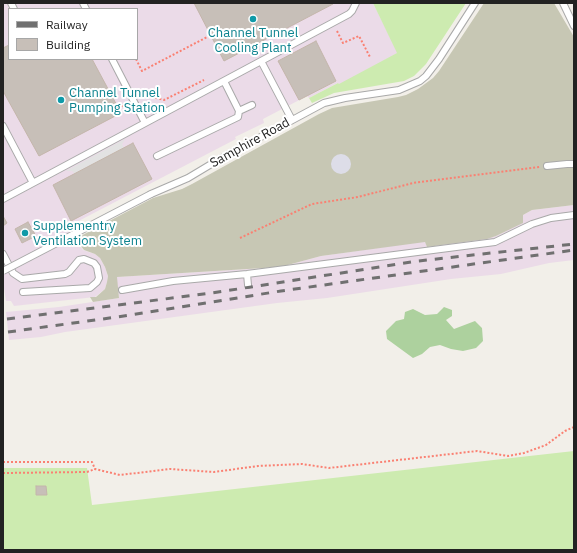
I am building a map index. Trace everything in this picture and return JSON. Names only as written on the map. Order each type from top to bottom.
[{"type":"lane","points":[[3,199],[333,23],[349,14],[356,3]]},
{"type":"lane","name":"Samphire Road","points":[[3,271],[151,194],[188,178],[316,107],[333,100],[399,90],[420,81],[426,76],[439,59],[475,3]]},
{"type":"lane","points":[[563,3],[574,26]]},
{"type":"lane","points":[[112,60],[145,123]]},
{"type":"lane","points":[[261,61],[292,120]]},
{"type":"lane","points":[[224,81],[240,111]]},
{"type":"lane","points":[[157,156],[238,117],[240,111],[252,105]]},
{"type":"lane","points":[[3,126],[33,183]]},
{"type":"lane","points":[[547,166],[574,164]]},
{"type":"lane","points":[[122,290],[173,281],[247,274],[495,242],[538,222],[551,218],[574,215]]},
{"type":"lane","points":[[3,254],[13,273],[22,279],[65,274],[69,272],[79,260],[84,259],[94,263],[98,267],[99,278],[90,288],[23,292]]},
{"type":"lane","points":[[247,274],[248,285]]},
{"type":"path","points":[[333,23],[344,43],[359,36],[370,57]]},
{"type":"path","points":[[136,60],[142,71],[211,35]]},
{"type":"path","points":[[118,108],[139,94],[164,100],[207,78]]},
{"type":"path","points":[[240,238],[312,204],[358,197],[413,183],[547,166]]},
{"type":"path","points":[[3,473],[87,472],[95,469],[120,475],[170,470],[214,472],[258,466],[302,464],[328,468],[477,451],[508,456],[524,453],[546,445],[565,431],[574,427]]},
{"type":"path","points":[[3,462],[92,462],[95,469]]},
{"type":"shaded area","points":[[3,3],[373,3],[398,53],[339,85],[338,83],[309,98],[307,96],[263,119],[264,123],[235,137],[236,139],[67,227],[83,250],[95,254],[100,258],[105,267],[108,276],[105,289],[95,297],[14,306],[11,301],[6,301],[3,282]]},
{"type":"shaded area","points":[[484,3],[554,3],[574,37],[574,205],[532,210],[523,215],[523,223],[487,239],[427,247],[425,242],[321,256],[284,266],[117,277],[119,298],[93,302],[90,297],[96,297],[105,289],[108,276],[100,258],[95,254],[84,250],[75,239],[153,198],[182,189],[192,184],[332,108],[398,97],[418,89],[433,78],[439,71]]},
{"type":"shaded area","points":[[125,139],[122,144],[124,148],[75,174],[72,171],[66,171]]},
{"type":"shaded area","points":[[341,154],[348,157],[351,164],[348,171],[341,174],[334,171],[331,164],[334,157]]},
{"type":"shaded area","points":[[574,205],[574,260],[549,263],[501,274],[451,279],[327,298],[277,303],[65,332],[41,337],[9,340],[6,312],[59,307],[119,298],[116,277],[284,266],[321,256],[425,241],[427,247],[496,236],[506,231],[523,215],[532,210]]},
{"type":"green space","points":[[373,3],[466,3],[426,64],[414,76],[404,81],[334,93],[312,103],[309,98],[397,53]]},
{"type":"green space","points":[[444,307],[452,310],[452,316],[446,320],[454,329],[475,321],[482,328],[483,341],[476,348],[463,351],[440,345],[430,347],[422,354],[413,358],[387,339],[386,331],[396,321],[404,319],[405,312],[413,309],[425,315],[437,314]]},
{"type":"green space","points":[[574,451],[574,550],[3,550],[3,468],[87,468],[92,505]]},
{"type":"building","name":"Channel Tunnel Cooling Plant","points":[[194,3],[333,3],[333,4],[224,61]]},
{"type":"building","points":[[316,41],[336,81],[299,100],[278,61]]},
{"type":"building","name":"Channel Tunnel Pumping Station","points":[[8,46],[8,60],[93,60],[121,113],[39,156],[3,91],[3,48]]},
{"type":"building","points":[[133,143],[152,179],[71,221],[53,185]]},
{"type":"building","points":[[3,216],[7,223],[3,226]]},
{"type":"building","name":"Supplementry Ventilation System","points":[[28,222],[36,236],[22,243],[15,229]]},
{"type":"building","points":[[36,486],[46,486],[47,495],[36,495]]},
{"type":"railway","points":[[7,319],[212,293],[418,261],[574,244]]},
{"type":"railway","points":[[8,332],[117,317],[281,291],[574,250]]},
{"type":"place","name":"Channel Tunnel Cooling Plant","points":[[253,19]]},
{"type":"place","name":"Channel Tunnel Pumping Station","points":[[61,100]]},
{"type":"place","name":"Supplementry Ventilation System","points":[[25,233]]}]
